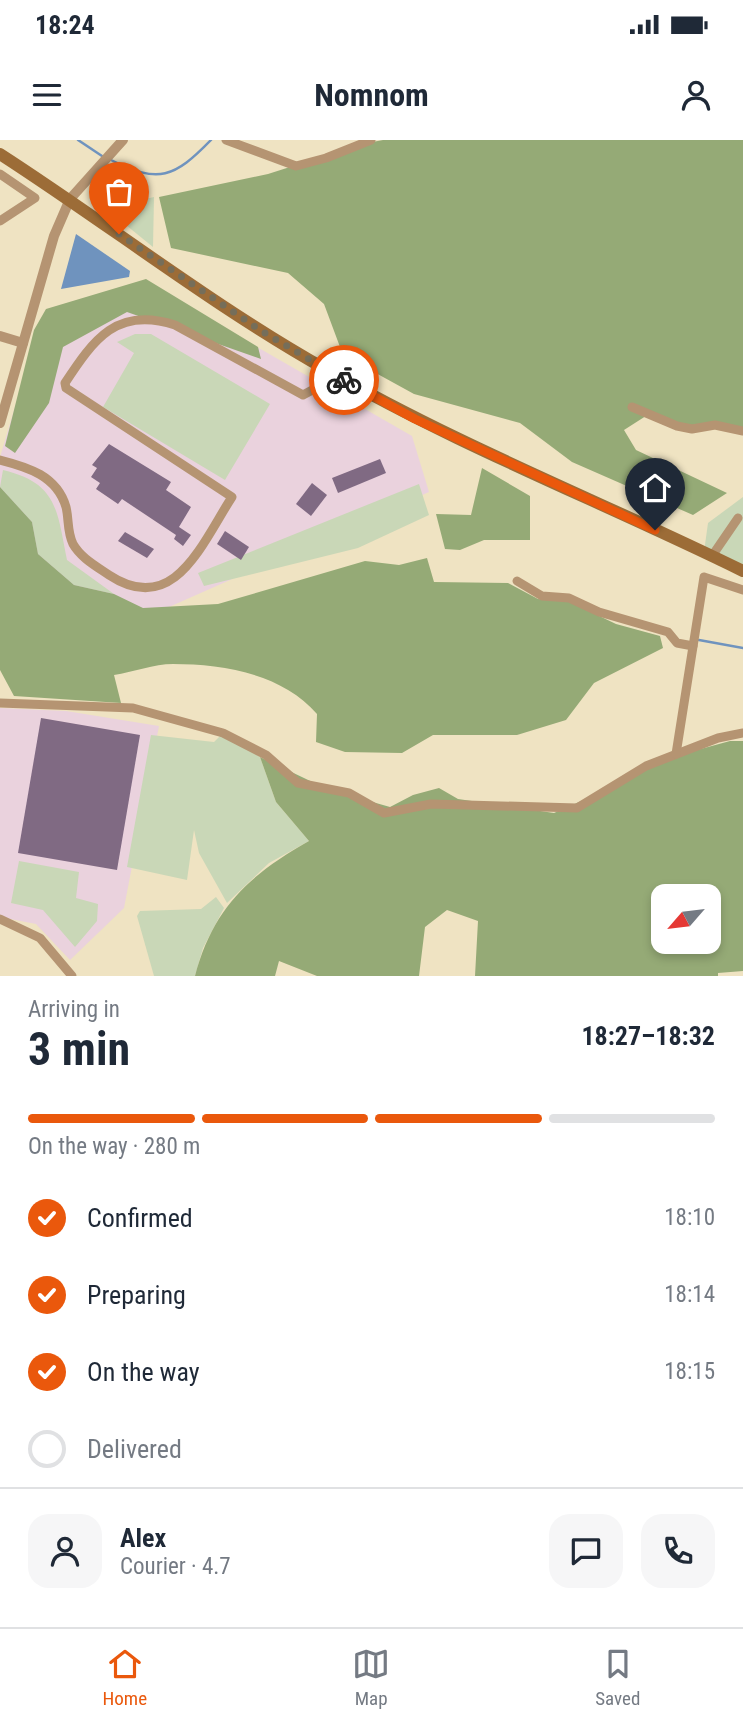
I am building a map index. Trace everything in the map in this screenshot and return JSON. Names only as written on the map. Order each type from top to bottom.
[{"type":"main road","points":[[0,154],[170,271],[326,370],[415,419],[743,571]]},
{"type":"street","points":[[0,423],[54,236],[69,199],[123,140]]},
{"type":"street","points":[[226,140],[296,166],[326,158],[371,140]]},
{"type":"street","points":[[0,174],[35,198],[0,221]]},
{"type":"street","points":[[0,460],[26,466],[51,483],[65,507],[73,544],[85,558],[131,586],[156,588],[181,574],[232,497],[66,388],[65,383],[90,345],[119,324],[160,320],[176,325],[303,395],[316,388],[326,370]]},
{"type":"street","points":[[0,336],[23,343]]},
{"type":"street","points":[[632,407],[677,426],[692,429],[715,425],[743,432]]},
{"type":"street","points":[[712,556],[738,517]]},
{"type":"street","points":[[676,754],[704,577],[743,590]]},
{"type":"street","points":[[517,581],[542,596],[569,598],[599,612],[668,632],[677,643],[693,646]]},
{"type":"street","points":[[0,703],[133,708],[223,733],[266,755],[298,783],[349,793],[384,813],[430,804],[577,808],[646,766],[718,738],[743,733]]},
{"type":"street","points":[[0,919],[40,938],[72,976]]},
{"type":"shaded area","points":[[170,297],[412,436],[429,492],[151,615],[39,576],[0,504],[0,457],[37,334]]},
{"type":"shaded area","points":[[0,708],[66,711],[159,726],[124,908],[70,960],[36,924],[0,917]]},
{"type":"green space","points":[[383,140],[743,140],[743,427],[676,429],[649,414],[624,430],[636,450],[727,493],[693,515],[572,462],[520,423],[414,394],[343,355],[324,304],[288,273],[171,248],[159,197],[268,174],[362,144]]},
{"type":"green space","points":[[154,197],[153,247],[105,208]]},
{"type":"green space","points":[[146,279],[258,347],[261,359],[127,312],[63,347],[49,403],[15,453],[5,446],[34,330],[46,309]]},
{"type":"green space","points":[[135,334],[151,334],[270,404],[225,480],[103,407],[134,353],[117,342]]},
{"type":"green space","points":[[482,468],[530,496],[530,540],[484,540],[460,550],[445,549],[436,514],[471,515]]},
{"type":"green space","points":[[3,470],[35,483],[45,491],[57,513],[67,560],[114,594],[74,585],[38,554],[32,522],[0,487]]},
{"type":"green space","points":[[419,484],[429,515],[358,548],[204,586],[198,573]]},
{"type":"green space","points":[[0,487],[32,522],[38,554],[74,585],[114,594],[143,608],[218,604],[365,561],[399,565],[427,558],[434,582],[508,583],[538,599],[570,602],[616,624],[660,636],[663,648],[594,683],[566,720],[517,735],[433,735],[402,753],[345,752],[316,742],[317,714],[303,700],[270,681],[232,669],[212,666],[166,664],[114,675],[121,703],[14,696],[0,670]]},
{"type":"green space","points":[[743,497],[743,572],[704,552],[708,523]]},
{"type":"green space","points":[[223,733],[260,757],[276,802],[309,841],[269,863],[227,903],[199,853],[194,830],[187,880],[127,867],[151,735],[214,742]]},
{"type":"green space","points":[[730,741],[743,741],[743,971],[718,973],[718,976],[475,976],[478,921],[447,910],[425,927],[419,976],[317,976],[279,961],[275,976],[195,976],[212,931],[236,896],[268,867],[309,841],[276,802],[260,757],[327,789],[390,807],[413,795],[439,788],[458,799],[554,813],[613,787],[664,759]]},
{"type":"green space","points":[[19,861],[79,872],[76,898],[98,904],[97,921],[75,947],[43,910],[11,903]]},
{"type":"green space","points":[[216,897],[224,908],[203,948],[195,976],[154,976],[137,916],[140,911],[201,909]]},
{"type":"water","points":[[76,234],[130,271],[129,277],[61,289]]},
{"type":"building","points":[[109,444],[171,482],[166,490],[191,507],[179,527],[191,535],[183,546],[174,539],[176,535],[122,499],[118,504],[96,489],[100,483],[91,477],[97,468],[92,465]]},
{"type":"building","points":[[380,459],[386,473],[338,493],[332,478]]},
{"type":"building","points":[[312,483],[327,495],[311,516],[296,504]]},
{"type":"building","points":[[225,531],[249,547],[241,560],[217,544]]},
{"type":"building","points":[[125,532],[154,549],[147,558],[118,541]]},
{"type":"building","points":[[41,718],[140,735],[117,870],[18,853]]},
{"type":"waterway","points":[[78,140],[105,158]]},
{"type":"waterway","points":[[111,160],[142,172],[165,173],[187,163],[211,140]]},
{"type":"waterway","points":[[699,640],[743,648]]},
{"type":"way so far","points":[[119,234],[260,330],[344,380]]},
{"type":"route","points":[[344,380],[415,419],[655,530]]}]
